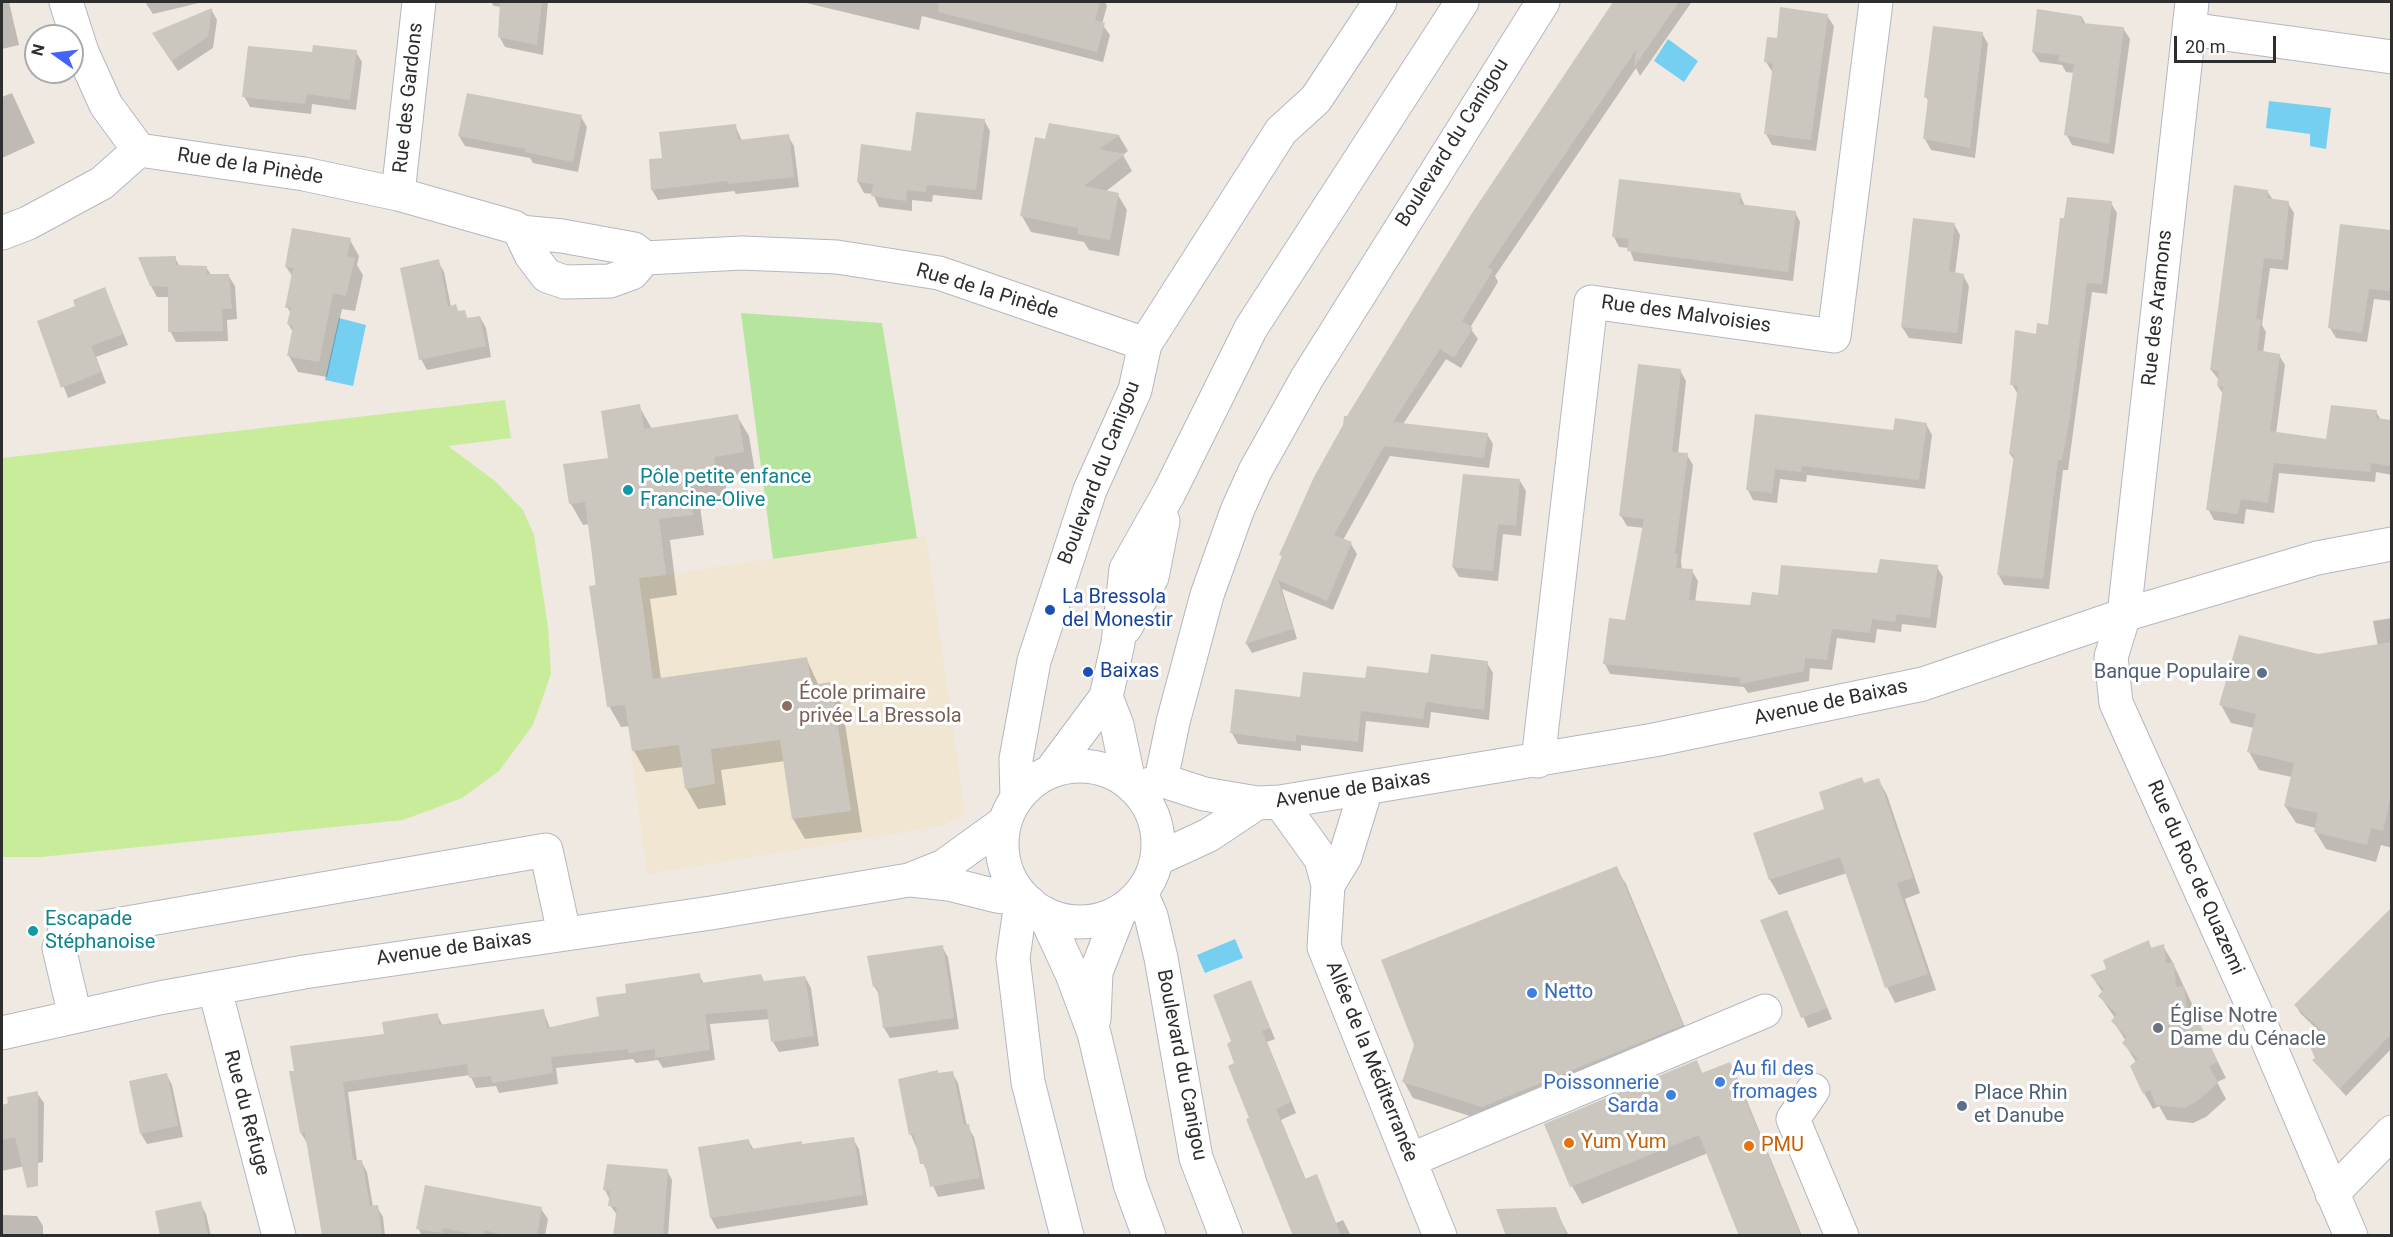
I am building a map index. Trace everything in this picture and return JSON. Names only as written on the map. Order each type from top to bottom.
[{"type":"street","points":[[2,233],[28,223],[102,183],[139,150],[106,105],[82,52],[66,2]]},
{"type":"street","name":"Rue des Gardons","points":[[398,194],[419,2]]},
{"type":"street","name":"Boulevard du Canigou","points":[[1011,810],[1016,759],[1034,661],[1090,490],[1134,390],[1145,344],[1281,131],[1316,99],[1380,2]]},
{"type":"street","points":[[1051,771],[1106,697],[1118,643],[1126,569],[1169,493],[1251,328],[1462,2]]},
{"type":"street","name":"Boulevard du Canigou","points":[[1142,784],[1173,722],[1207,595],[1237,511],[1255,471],[1307,378],[1543,2]]},
{"type":"street","name":"Rue des Malvoisies","points":[[1538,761],[1591,302],[1834,336],[1876,2]]},
{"type":"street","points":[[2190,15],[2391,57]]},
{"type":"street","name":"Rue des Aramons","points":[[2124,615],[2190,15]]},
{"type":"street","name":"Rue de la Pinède","points":[[139,150],[283,171],[398,194],[514,227],[520,232],[562,236],[634,249],[645,258],[742,253],[837,257],[939,273],[1145,344]]},
{"type":"street","points":[[520,232],[531,255],[546,276],[565,282],[610,281],[632,273],[645,258]]},
{"type":"street","name":"Avenue de Baixas","points":[[1142,784],[1269,803],[1538,761],[1654,740],[1923,684],[2124,615],[2317,558],[2391,544]]},
{"type":"street","name":"Rue du Roc de Quazemi","points":[[2124,615],[2111,657],[2116,704],[2258,1018],[2351,1236]]},
{"type":"street","points":[[1094,1033],[1096,972],[1131,902],[1157,859],[1158,834],[1142,784],[1106,697]]},
{"type":"street","points":[[1142,784],[1092,766],[1071,766],[1051,771],[1032,782],[1011,810],[1002,843],[1005,863],[1013,883],[1033,905],[1072,974],[1094,1033],[1130,1184],[1149,1236]]},
{"type":"street","name":"Allée de la Méditerranée","points":[[1328,885],[1345,857],[1366,789]]},
{"type":"street","name":"Avenue de Baixas","points":[[1157,859],[1269,803]]},
{"type":"street","name":"Allée de la Méditerranée","points":[[1269,803],[1322,859],[1328,885],[1324,947],[1440,1236]]},
{"type":"street","name":"Avenue de Baixas","points":[[2,1032],[304,972],[711,913],[909,880],[944,866],[1011,810]]},
{"type":"street","points":[[75,1016],[59,948],[64,934],[546,850],[564,933]]},
{"type":"street","name":"Avenue de Baixas","points":[[909,880],[949,884],[1033,905]]},
{"type":"street","points":[[1033,905],[1069,921],[1095,921],[1131,902]]},
{"type":"street","name":"Boulevard du Canigou","points":[[1131,902],[1151,916],[1161,958],[1196,1158],[1226,1236]]},
{"type":"street","points":[[1033,905],[1019,916],[1013,958],[1028,1082],[1058,1233]]},
{"type":"street","name":"Rue du Refuge","points":[[216,990],[279,1236]]},
{"type":"street","points":[[1410,1160],[1765,1011]]},
{"type":"street","points":[[1813,1090],[1793,1119],[1842,1236]]},
{"type":"street","points":[[2332,1194],[2391,1132]]},
{"type":"shaded area","name":"École primaire privée La Bressola","points":[[926,536],[965,814],[941,826],[647,874],[625,705],[607,707],[589,586]]},
{"type":"green space","points":[[741,313],[882,323],[917,538],[773,559]]},
{"type":"green space","points":[[505,400],[511,438],[448,446],[495,481],[523,510],[534,535],[548,627],[551,674],[533,725],[499,771],[462,798],[403,820],[41,857],[2,857],[2,458]]},
{"type":"water","points":[[1668,39],[1698,61],[1684,82],[1654,61]]},
{"type":"water","points":[[2269,101],[2331,108],[2326,149],[2310,146],[2310,134],[2266,128]]},
{"type":"water","points":[[339,318],[366,325],[353,386],[325,380]]},
{"type":"water","points":[[1235,939],[1243,958],[1205,973],[1197,955]]},
{"type":"building","points":[[500,2],[542,2],[537,45],[498,37]]},
{"type":"building","points":[[939,2],[1100,2],[1095,20],[1105,23],[1097,52],[938,12]]},
{"type":"building","points":[[1613,2],[1679,2],[1634,67],[1636,50],[1488,267],[1493,270],[1462,321],[1473,328],[1454,358],[1440,349],[1393,422],[1488,433],[1484,458],[1384,446],[1334,535],[1352,542],[1327,601],[1278,580],[1293,629],[1245,644],[1282,556],[1279,555],[1314,477],[1343,425],[1344,416],[1347,416],[1474,210]]},
{"type":"building","points":[[1780,7],[1828,14],[1811,140],[1764,134],[1773,64],[1764,62],[1767,37],[1777,38]]},
{"type":"building","points":[[212,8],[208,37],[171,61],[152,33]]},
{"type":"building","points":[[2037,9],[2082,16],[2082,23],[2124,27],[2109,144],[2064,135],[2074,64],[2058,61],[2059,55],[2032,52]]},
{"type":"building","points":[[1933,26],[1983,32],[1970,148],[1923,139],[1928,98],[1924,97]]},
{"type":"building","points":[[313,45],[357,50],[350,100],[307,94],[305,104],[242,97],[248,46],[312,52]]},
{"type":"building","points":[[467,93],[582,115],[573,162],[525,152],[526,149],[458,136]]},
{"type":"building","points":[[916,112],[985,119],[976,190],[927,185],[926,192],[907,190],[906,201],[871,196],[873,184],[857,182],[861,144],[911,151]]},
{"type":"building","points":[[1049,123],[1120,135],[1099,149],[1125,154],[1084,186],[1119,193],[1110,240],[1078,234],[1078,228],[1020,216],[1035,137],[1045,139]]},
{"type":"building","points":[[736,124],[738,140],[789,134],[794,177],[728,184],[728,181],[651,190],[649,159],[662,158],[659,132]]},
{"type":"building","points":[[1619,179],[1741,193],[1739,204],[1796,211],[1788,272],[1627,251],[1629,239],[1612,237]]},
{"type":"building","points":[[2234,185],[2268,190],[2267,198],[2289,201],[2283,260],[2264,258],[2256,319],[2261,320],[2257,350],[2280,354],[2270,431],[2326,439],[2331,405],[2377,410],[2376,418],[2391,420],[2391,466],[2371,463],[2370,472],[2274,463],[2268,503],[2241,499],[2238,514],[2206,510],[2223,387],[2217,386],[2219,371],[2210,370]]},
{"type":"building","points":[[2067,197],[2112,201],[2102,284],[2087,283],[2070,416],[2062,460],[2058,460],[2043,579],[1997,575],[2014,455],[2009,454],[2018,386],[2010,385],[2015,330],[2036,334],[2037,323],[2048,325],[2060,218],[2064,218]]},
{"type":"building","points":[[1913,218],[1955,223],[1949,271],[1964,274],[1957,333],[1901,327]]},
{"type":"building","points":[[2340,224],[2391,230],[2391,291],[2369,289],[2362,333],[2328,328]]},
{"type":"building","points":[[292,228],[351,238],[347,256],[355,258],[346,296],[333,293],[319,362],[287,356],[293,326],[287,324],[291,307],[285,308],[293,268],[285,267]]},
{"type":"building","points":[[176,256],[176,265],[207,266],[207,274],[229,274],[232,309],[222,309],[223,331],[168,332],[168,287],[150,286],[138,257]]},
{"type":"building","points":[[439,259],[448,307],[456,304],[458,311],[465,310],[467,318],[480,316],[486,346],[419,360],[400,268]]},
{"type":"building","points":[[105,287],[123,334],[91,346],[101,372],[61,388],[37,321],[75,306],[73,300]]},
{"type":"building","points":[[1638,364],[1681,369],[1672,452],[1688,453],[1675,553],[1678,554],[1676,568],[1693,569],[1689,600],[1750,605],[1752,592],[1778,595],[1781,565],[1877,573],[1880,559],[1938,565],[1930,618],[1897,614],[1895,622],[1872,619],[1870,633],[1832,629],[1827,660],[1805,658],[1804,671],[1740,684],[1741,678],[1603,664],[1609,618],[1625,620],[1644,519],[1619,516]]},
{"type":"building","points":[[640,404],[644,429],[738,414],[744,452],[714,457],[716,474],[688,478],[693,515],[659,519],[666,575],[639,578],[653,679],[807,657],[812,685],[831,682],[851,811],[792,819],[780,740],[711,749],[715,784],[685,789],[679,745],[632,751],[625,705],[607,707],[589,586],[596,585],[585,502],[569,504],[563,464],[608,458],[601,411]]},
{"type":"building","points":[[1755,414],[1893,430],[1895,418],[1927,423],[1919,480],[1802,466],[1801,472],[1775,469],[1772,493],[1746,490]]},
{"type":"building","points":[[1463,474],[1520,479],[1516,526],[1498,524],[1493,571],[1452,567]]},
{"type":"building","points":[[2239,635],[2318,654],[2391,642],[2391,795],[2383,831],[2371,828],[2367,845],[2314,832],[2318,813],[2284,806],[2294,763],[2247,752],[2256,714],[2219,705]]},
{"type":"building","points":[[1431,654],[1488,661],[1484,710],[1426,702],[1423,719],[1361,711],[1358,742],[1296,735],[1296,742],[1230,733],[1235,689],[1300,697],[1303,672],[1365,678],[1367,666],[1428,673]]},
{"type":"building","points":[[1862,777],[1864,783],[1879,778],[1913,878],[1897,883],[1928,974],[1885,988],[1840,857],[1769,880],[1753,833],[1824,809],[1819,792]]},
{"type":"building","name":"Netto","points":[[1617,866],[1683,1025],[1482,1107],[1402,1082],[1414,1045],[1381,960]]},
{"type":"building","points":[[2391,908],[2391,1034],[2340,1089],[2312,1060],[2315,1058],[2309,1044],[2321,1030],[2294,1005]]},
{"type":"building","points":[[1787,910],[1827,1008],[1801,1018],[1760,920]]},
{"type":"building","name":"Église Notre Dame du Cénacle","points":[[2149,940],[2151,948],[2164,944],[2166,963],[2174,963],[2176,987],[2184,986],[2187,1011],[2194,1011],[2218,1062],[2209,1066],[2218,1083],[2197,1101],[2184,1108],[2156,1105],[2150,1090],[2143,1094],[2130,1066],[2138,1059],[2122,1043],[2127,1037],[2111,1021],[2117,1014],[2098,996],[2104,989],[2090,975],[2106,969],[2103,960]]},
{"type":"building","points":[[943,945],[954,1018],[883,1028],[877,987],[873,987],[867,956]]},
{"type":"building","points":[[700,973],[701,983],[761,974],[764,981],[805,976],[814,1036],[771,1042],[767,1009],[705,1014],[710,1050],[655,1058],[655,1049],[628,1053],[628,1049],[551,1057],[553,1073],[492,1083],[491,1076],[469,1078],[467,1064],[343,1082],[353,1160],[362,1160],[370,1206],[378,1205],[382,1236],[322,1236],[305,1133],[300,1133],[289,1071],[294,1071],[290,1046],[384,1034],[382,1022],[438,1013],[439,1025],[544,1009],[547,1028],[599,1016],[596,997],[626,993],[625,984]]},
{"type":"building","points":[[1251,980],[1270,1028],[1262,1031],[1291,1102],[1276,1109],[1305,1179],[1317,1174],[1341,1236],[1293,1236],[1246,1119],[1249,1118],[1228,1066],[1234,1063],[1227,1044],[1231,1041],[1213,995]]},
{"type":"building","points":[[1697,1060],[1702,1073],[1730,1062],[1801,1236],[1739,1236],[1699,1135],[1570,1187],[1544,1124]]},
{"type":"building","points":[[938,1070],[938,1073],[953,1071],[964,1125],[969,1124],[980,1178],[930,1187],[925,1164],[920,1164],[914,1135],[909,1135],[898,1079]]},
{"type":"building","points":[[167,1073],[178,1126],[140,1134],[129,1081]]},
{"type":"building","points":[[38,1091],[38,1186],[27,1188],[15,1137],[2,1140],[2,1105],[8,1103],[7,1097]]},
{"type":"building","points":[[854,1137],[863,1195],[710,1218],[698,1147],[749,1139],[751,1149],[802,1141],[802,1144]]},
{"type":"building","points":[[607,1164],[668,1169],[663,1236],[613,1236],[617,1207],[608,1206],[610,1191],[603,1190]]},
{"type":"building","points":[[425,1185],[542,1207],[537,1236],[508,1236],[484,1230],[483,1236],[478,1236],[444,1228],[442,1233],[416,1229]]},
{"type":"building","points":[[201,1201],[208,1236],[160,1236],[155,1211]]},
{"type":"building","points":[[1556,1207],[1567,1236],[1506,1236],[1496,1209]]},
{"type":"place","name":"Pôle petite enfance Francine-Olive","points":[[628,490]]},
{"type":"place","name":"La Bressola del Monestir","points":[[1050,610]]},
{"type":"place","name":"Baixas","points":[[1088,672]]},
{"type":"place","name":"Banque Populaire","points":[[2262,673]]},
{"type":"place","name":"École primaire privée La Bressola","points":[[787,706]]},
{"type":"place","name":"Escapade Stéphanoise","points":[[33,931]]},
{"type":"place","name":"Netto","points":[[1532,993]]},
{"type":"place","name":"Église Notre Dame du Cénacle","points":[[2158,1028]]},
{"type":"place","name":"Au fil des fromages","points":[[1720,1082]]},
{"type":"place","name":"Poissonnerie Sarda","points":[[1671,1095]]},
{"type":"place","name":"Place Rhin et Danube","points":[[1962,1106]]},
{"type":"place","name":"Yum Yum","points":[[1569,1143]]},
{"type":"place","name":"PMU","points":[[1749,1146]]}]
